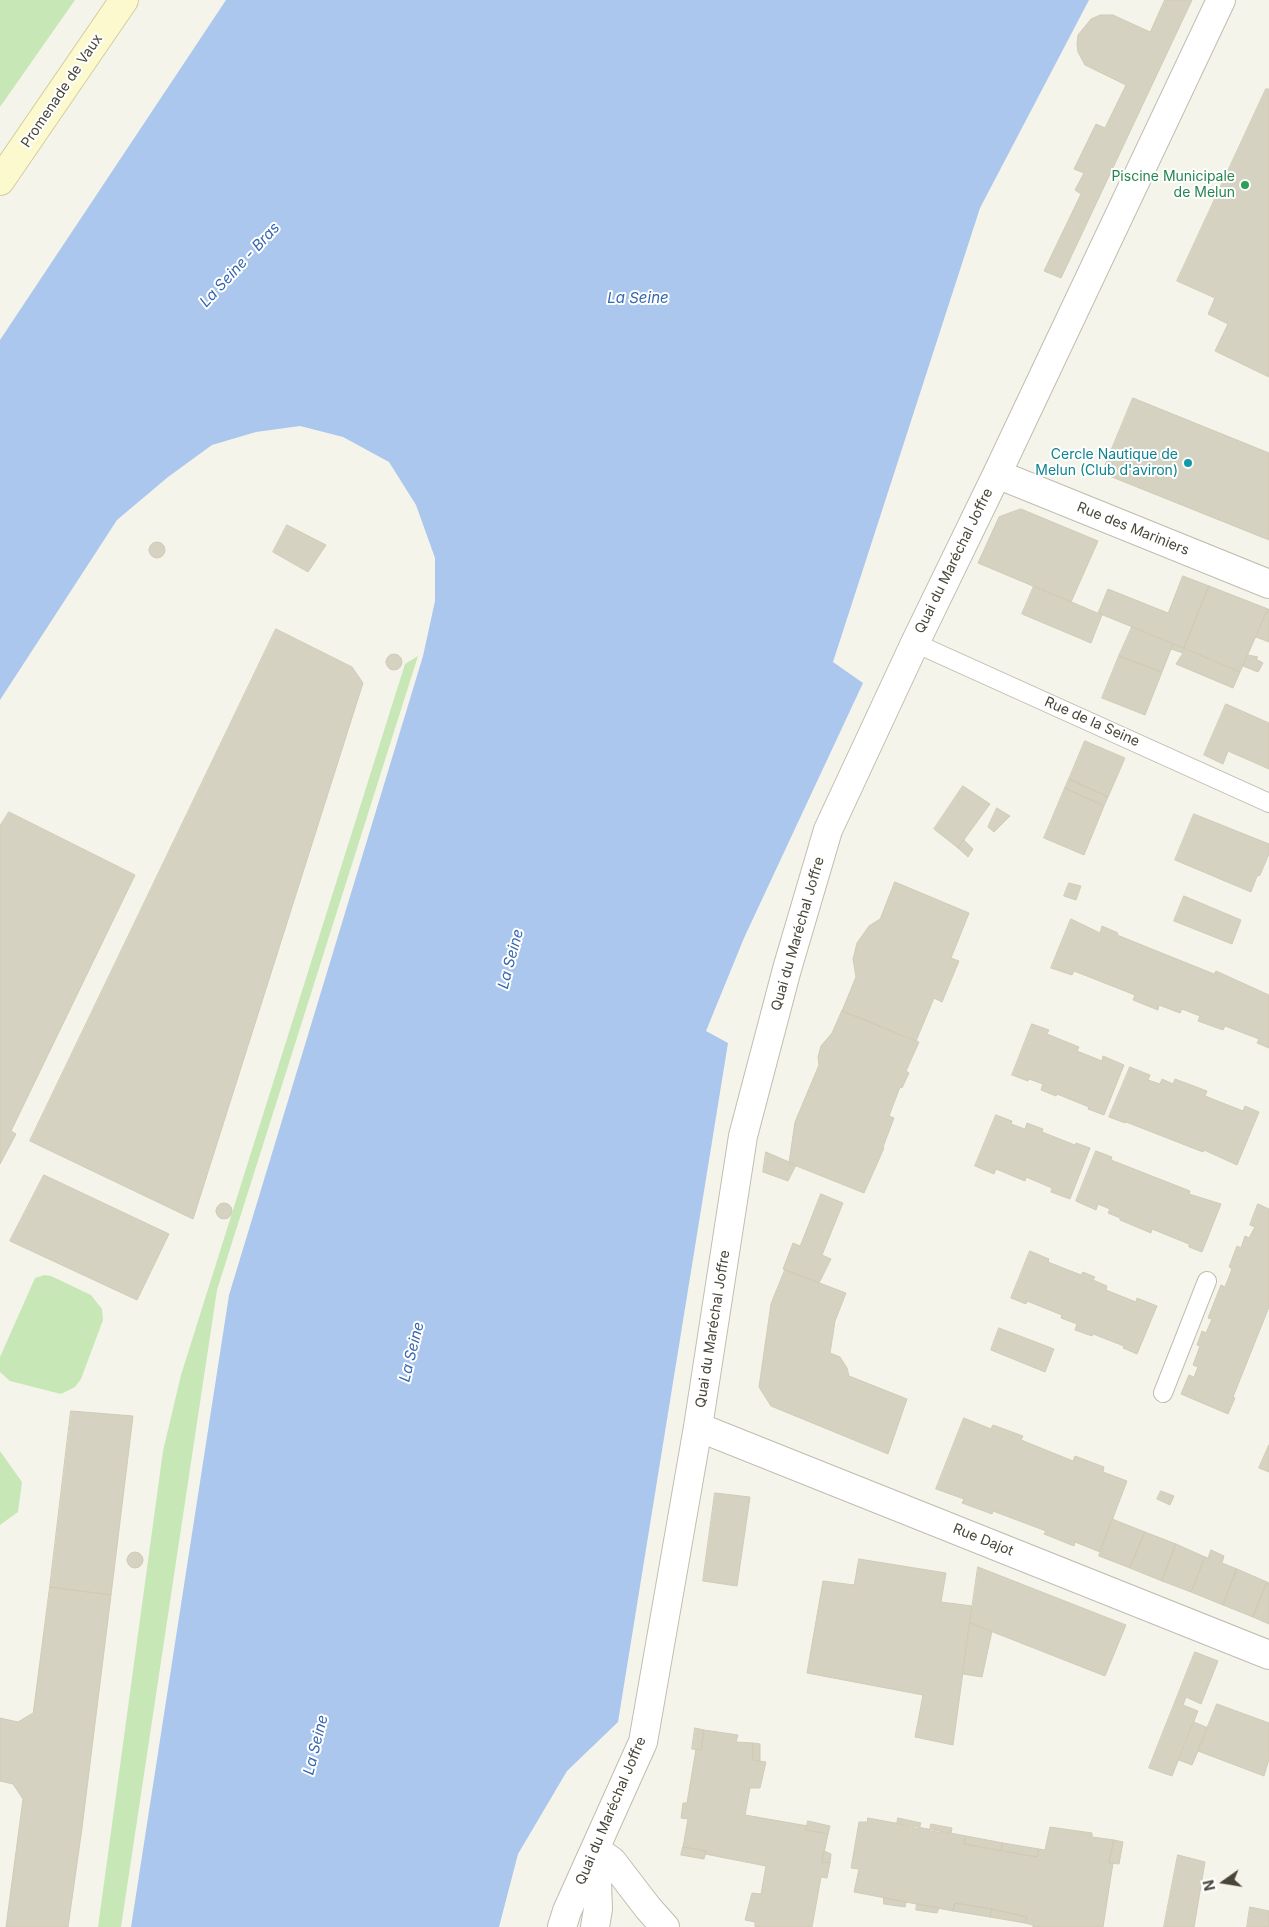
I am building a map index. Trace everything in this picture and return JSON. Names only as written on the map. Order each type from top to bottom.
[{"type":"main road","name":"Promenade de Vaux","points":[[0,181],[124,0]]},
{"type":"street","name":"Quai du Maréchal Joffre","points":[[562,1927],[567,1911],[643,1742],[698,1427],[743,1136],[787,969],[828,830],[1221,0]]},
{"type":"street","name":"Rue des Mariniers","points":[[997,474],[1269,584]]},
{"type":"street","name":"Rue Dajot","points":[[698,1427],[1269,1655]]},
{"type":"street","points":[[595,1927],[598,1909],[596,1850]]},
{"type":"street","points":[[596,1850],[612,1861],[665,1927]]},
{"type":"lane","name":"Rue de la Seine","points":[[915,643],[1269,803]]},
{"type":"lane","points":[[1163,1393],[1206,1281]]},
{"type":"green space","points":[[0,0],[75,0],[0,107]]},
{"type":"green space","points":[[418,656],[217,1290],[121,1927],[98,1927],[163,1451],[181,1375],[405,664]]},
{"type":"green space","points":[[44,1275],[51,1276],[91,1295],[102,1309],[103,1320],[81,1379],[75,1387],[61,1394],[10,1381],[0,1372],[0,1357],[35,1278]]},
{"type":"green space","points":[[0,1451],[22,1482],[18,1512],[0,1525]]},
{"type":"water","name":"La Seine","points":[[226,0],[1089,0],[980,208],[833,662],[863,683],[744,938],[706,1031],[728,1043],[618,1722],[567,1771],[518,1854],[499,1927],[131,1927],[229,1295],[423,656],[435,601],[435,558],[416,505],[389,462],[343,437],[300,426],[256,432],[212,445],[168,477],[117,520],[0,700],[0,340]]},
{"type":"building","points":[[1165,0],[1192,0],[1061,278],[1044,271],[1081,194],[1075,190],[1084,173],[1074,169],[1096,124],[1105,128],[1126,85],[1085,65],[1078,52],[1078,35],[1091,19],[1100,15],[1113,15],[1150,32]]},
{"type":"building","name":"Piscine Municipale de Melun","points":[[1266,89],[1269,89],[1269,377],[1215,351],[1228,324],[1208,314],[1215,298],[1177,281]]},
{"type":"building","name":"Cercle Nautique de Melun (Club d'aviron)","points":[[1133,398],[1269,453],[1269,540],[1102,473]]},
{"type":"building","points":[[1021,509],[1098,541],[1071,602],[978,563],[999,517]]},
{"type":"building","points":[[287,525],[326,545],[308,572],[273,552]]},
{"type":"building","points":[[157,542],[163,544],[165,550],[163,556],[157,558],[151,556],[149,550],[151,544]]},
{"type":"building","points":[[1183,576],[1209,586],[1184,648],[1098,613],[1108,589],[1168,613]]},
{"type":"building","points":[[1034,586],[1102,615],[1091,643],[1022,614]]},
{"type":"building","points":[[1209,586],[1268,609],[1240,672],[1184,648]]},
{"type":"building","points":[[1269,610],[1269,642],[1256,637]]},
{"type":"building","points":[[1132,627],[1173,644],[1162,672],[1119,656]]},
{"type":"building","points":[[276,629],[352,667],[363,683],[193,1219],[30,1141]]},
{"type":"building","points":[[1173,644],[1240,672],[1233,688],[1176,664],[1183,653],[1171,649]]},
{"type":"building","points":[[394,654],[400,656],[402,662],[400,668],[394,670],[388,668],[386,662],[388,656]]},
{"type":"building","points":[[1248,655],[1258,657],[1256,659],[1263,663],[1258,672],[1243,666]]},
{"type":"building","points":[[1119,656],[1162,672],[1145,715],[1102,698]]},
{"type":"building","points":[[1226,704],[1269,723],[1269,769],[1228,751],[1223,764],[1204,755]]},
{"type":"building","points":[[1085,741],[1125,758],[1108,797],[1069,779]]},
{"type":"building","points":[[1069,779],[1108,797],[1104,806],[1065,788]]},
{"type":"building","points":[[963,786],[990,804],[958,848],[934,829]]},
{"type":"building","points":[[1065,788],[1104,806],[1084,855],[1044,838]]},
{"type":"building","points":[[997,808],[1010,816],[994,832],[988,827]]},
{"type":"building","points":[[9,812],[135,875],[11,1131],[16,1134],[0,1164],[0,826]]},
{"type":"building","points":[[1194,814],[1269,844],[1269,854],[1251,892],[1175,860]]},
{"type":"building","points":[[964,840],[973,849],[968,857],[958,848]]},
{"type":"building","points":[[895,882],[969,913],[951,958],[959,961],[942,1002],[934,998],[916,1041],[842,1011],[856,977],[853,959],[857,943],[869,926],[880,919]]},
{"type":"building","points":[[1069,883],[1081,886],[1076,900],[1064,896]]},
{"type":"building","points":[[1184,896],[1241,920],[1232,944],[1174,921]]},
{"type":"building","points":[[1071,919],[1100,933],[1102,926],[1118,933],[1117,935],[1214,974],[1216,971],[1269,995],[1269,1048],[1257,1043],[1259,1039],[1225,1026],[1223,1030],[1198,1021],[1200,1016],[1182,1009],[1180,1013],[1159,1005],[1158,1010],[1133,1000],[1135,995],[1074,971],[1072,975],[1051,968]]},
{"type":"building","points":[[842,1011],[919,1042],[906,1071],[909,1073],[902,1088],[900,1087],[889,1116],[894,1118],[884,1148],[864,1193],[789,1163],[795,1122],[819,1065],[818,1057],[821,1046],[832,1033]]},
{"type":"building","points":[[1032,1024],[1049,1030],[1047,1034],[1079,1047],[1077,1051],[1102,1061],[1103,1056],[1124,1065],[1104,1115],[1057,1094],[1056,1096],[1041,1090],[1043,1084],[1012,1075]]},
{"type":"building","points":[[1130,1067],[1150,1075],[1148,1080],[1160,1084],[1162,1079],[1173,1084],[1175,1079],[1207,1091],[1205,1096],[1243,1111],[1245,1106],[1259,1112],[1237,1165],[1204,1150],[1203,1152],[1109,1117]]},
{"type":"building","points":[[996,1115],[1012,1121],[1011,1124],[1025,1129],[1027,1123],[1043,1129],[1042,1132],[1075,1145],[1076,1143],[1090,1148],[1070,1199],[1051,1192],[1052,1188],[1026,1177],[1025,1181],[996,1169],[994,1174],[975,1166]]},
{"type":"building","points":[[1096,1151],[1112,1157],[1111,1160],[1190,1191],[1189,1194],[1221,1204],[1202,1252],[1189,1247],[1189,1244],[1152,1229],[1151,1233],[1120,1220],[1120,1218],[1108,1213],[1110,1209],[1098,1204],[1096,1210],[1076,1201]]},
{"type":"building","points":[[766,1152],[796,1165],[788,1181],[763,1172]]},
{"type":"building","points":[[44,1175],[169,1234],[137,1300],[10,1241]]},
{"type":"building","points":[[821,1194],[843,1203],[822,1255],[831,1259],[819,1283],[783,1269],[793,1243],[800,1246]]},
{"type":"building","points":[[224,1203],[230,1205],[232,1211],[230,1217],[224,1219],[218,1217],[216,1211],[218,1205]]},
{"type":"building","points":[[1258,1204],[1269,1209],[1269,1307],[1228,1414],[1181,1394],[1189,1375],[1194,1377],[1198,1367],[1193,1365],[1200,1346],[1197,1345],[1202,1331],[1206,1333],[1212,1319],[1208,1318],[1221,1285],[1225,1287],[1232,1269],[1229,1267],[1237,1246],[1241,1248],[1245,1236],[1249,1238],[1255,1227],[1250,1225]]},
{"type":"building","points":[[1030,1251],[1049,1259],[1048,1262],[1081,1275],[1083,1272],[1095,1277],[1093,1280],[1107,1286],[1106,1290],[1136,1302],[1137,1298],[1157,1306],[1137,1354],[1123,1348],[1124,1346],[1093,1334],[1092,1336],[1075,1330],[1077,1324],[1061,1318],[1062,1315],[1027,1301],[1026,1304],[1011,1298]]},
{"type":"building","points":[[785,1270],[846,1293],[835,1321],[830,1353],[840,1357],[847,1368],[849,1376],[907,1399],[888,1454],[771,1406],[759,1387],[771,1304]]},
{"type":"building","points":[[999,1328],[1054,1349],[1045,1372],[991,1350]]},
{"type":"building","points":[[71,1411],[133,1416],[111,1595],[50,1587]]},
{"type":"building","points":[[964,1418],[991,1429],[993,1425],[1023,1436],[1021,1440],[1073,1461],[1075,1456],[1104,1467],[1103,1472],[1127,1481],[1100,1552],[1075,1542],[1074,1546],[1044,1534],[1046,1531],[993,1511],[992,1514],[962,1503],[964,1499],[936,1489]]},
{"type":"building","points":[[1269,1445],[1269,1472],[1259,1468]]},
{"type":"building","points":[[1161,1491],[1174,1496],[1170,1505],[1157,1499]]},
{"type":"building","points":[[715,1493],[750,1497],[737,1586],[703,1581]]},
{"type":"building","points":[[1112,1519],[1145,1532],[1130,1568],[1099,1556]]},
{"type":"building","points":[[1145,1532],[1176,1544],[1162,1581],[1130,1568]]},
{"type":"building","points":[[1176,1544],[1205,1557],[1191,1592],[1162,1581]]},
{"type":"building","points":[[1211,1550],[1224,1556],[1222,1563],[1237,1569],[1223,1605],[1191,1592],[1205,1557],[1208,1558]]},
{"type":"building","points":[[135,1552],[141,1554],[143,1560],[141,1566],[135,1568],[129,1566],[127,1560],[129,1554]]},
{"type":"building","points":[[859,1559],[946,1573],[941,1602],[972,1606],[953,1745],[915,1737],[923,1695],[807,1673],[823,1581],[854,1585]]},
{"type":"building","points":[[978,1567],[1126,1625],[1105,1676],[970,1623]]},
{"type":"building","points":[[1237,1569],[1267,1582],[1253,1617],[1223,1605]]},
{"type":"building","points":[[1267,1582],[1269,1583],[1269,1624],[1253,1617]]},
{"type":"building","points":[[50,1587],[111,1595],[82,1828],[68,1927],[6,1927],[23,1799],[13,1784],[0,1781],[0,1718],[18,1722],[33,1713]]},
{"type":"building","points":[[970,1623],[992,1631],[982,1677],[963,1674]]},
{"type":"building","points":[[1195,1652],[1218,1661],[1201,1704],[1186,1697],[1183,1705],[1198,1711],[1172,1776],[1149,1768]]},
{"type":"building","points":[[1217,1704],[1269,1723],[1269,1759],[1264,1776],[1198,1751]]},
{"type":"building","points":[[1194,1722],[1208,1728],[1192,1765],[1179,1760]]},
{"type":"building","points":[[695,1728],[704,1730],[701,1750],[692,1749]]},
{"type":"building","points":[[704,1730],[738,1735],[736,1742],[753,1743],[753,1760],[766,1762],[760,1788],[750,1788],[745,1815],[808,1826],[806,1830],[828,1834],[822,1862],[830,1863],[827,1878],[821,1877],[812,1927],[755,1927],[755,1922],[745,1920],[752,1893],[761,1894],[766,1866],[705,1854],[706,1851],[683,1847],[688,1819],[681,1818],[683,1803],[687,1803],[696,1749],[701,1750]]},
{"type":"building","points":[[753,1743],[760,1744],[760,1761],[753,1760]]},
{"type":"building","points":[[868,1818],[966,1836],[964,1844],[1037,1857],[1039,1849],[1045,1850],[1050,1827],[1092,1833],[1092,1837],[1114,1840],[1109,1863],[1113,1863],[1103,1927],[1033,1927],[1033,1925],[1025,1923],[1027,1917],[992,1909],[955,1903],[953,1911],[854,1892],[859,1869],[851,1868],[859,1822],[867,1822]]},
{"type":"building","points":[[898,1818],[921,1823],[919,1829],[897,1824]]},
{"type":"building","points":[[808,1821],[830,1826],[828,1834],[806,1830]]},
{"type":"building","points":[[931,1824],[952,1828],[951,1834],[930,1831]]},
{"type":"building","points":[[966,1836],[1003,1843],[1001,1851],[964,1844]]},
{"type":"building","points":[[1114,1840],[1123,1842],[1119,1864],[1109,1863]]},
{"type":"building","points":[[1003,1843],[1039,1849],[1037,1857],[1001,1851]]},
{"type":"building","points":[[683,1847],[706,1851],[704,1859],[681,1855]]},
{"type":"building","points":[[824,1851],[831,1854],[830,1863],[822,1862]]},
{"type":"building","points":[[1178,1855],[1205,1862],[1194,1927],[1164,1927]]},
{"type":"building","points":[[884,1898],[906,1902],[905,1907],[884,1904]]},
{"type":"building","points":[[955,1903],[992,1909],[990,1917],[953,1911]]},
{"type":"building","points":[[917,1904],[939,1908],[937,1913],[916,1910]]},
{"type":"building","points":[[1250,1907],[1269,1911],[1269,1927],[1247,1927]]},
{"type":"building","points":[[992,1909],[1027,1917],[1025,1923],[990,1917]]},
{"type":"place","name":"Piscine Municipale de Melun","points":[[1245,185]]},
{"type":"place","name":"Cercle Nautique de Melun (Club d'aviron)","points":[[1188,463]]},
{"type":"water label","name":"La Seine - Bras","points":[[240,265]]}]
